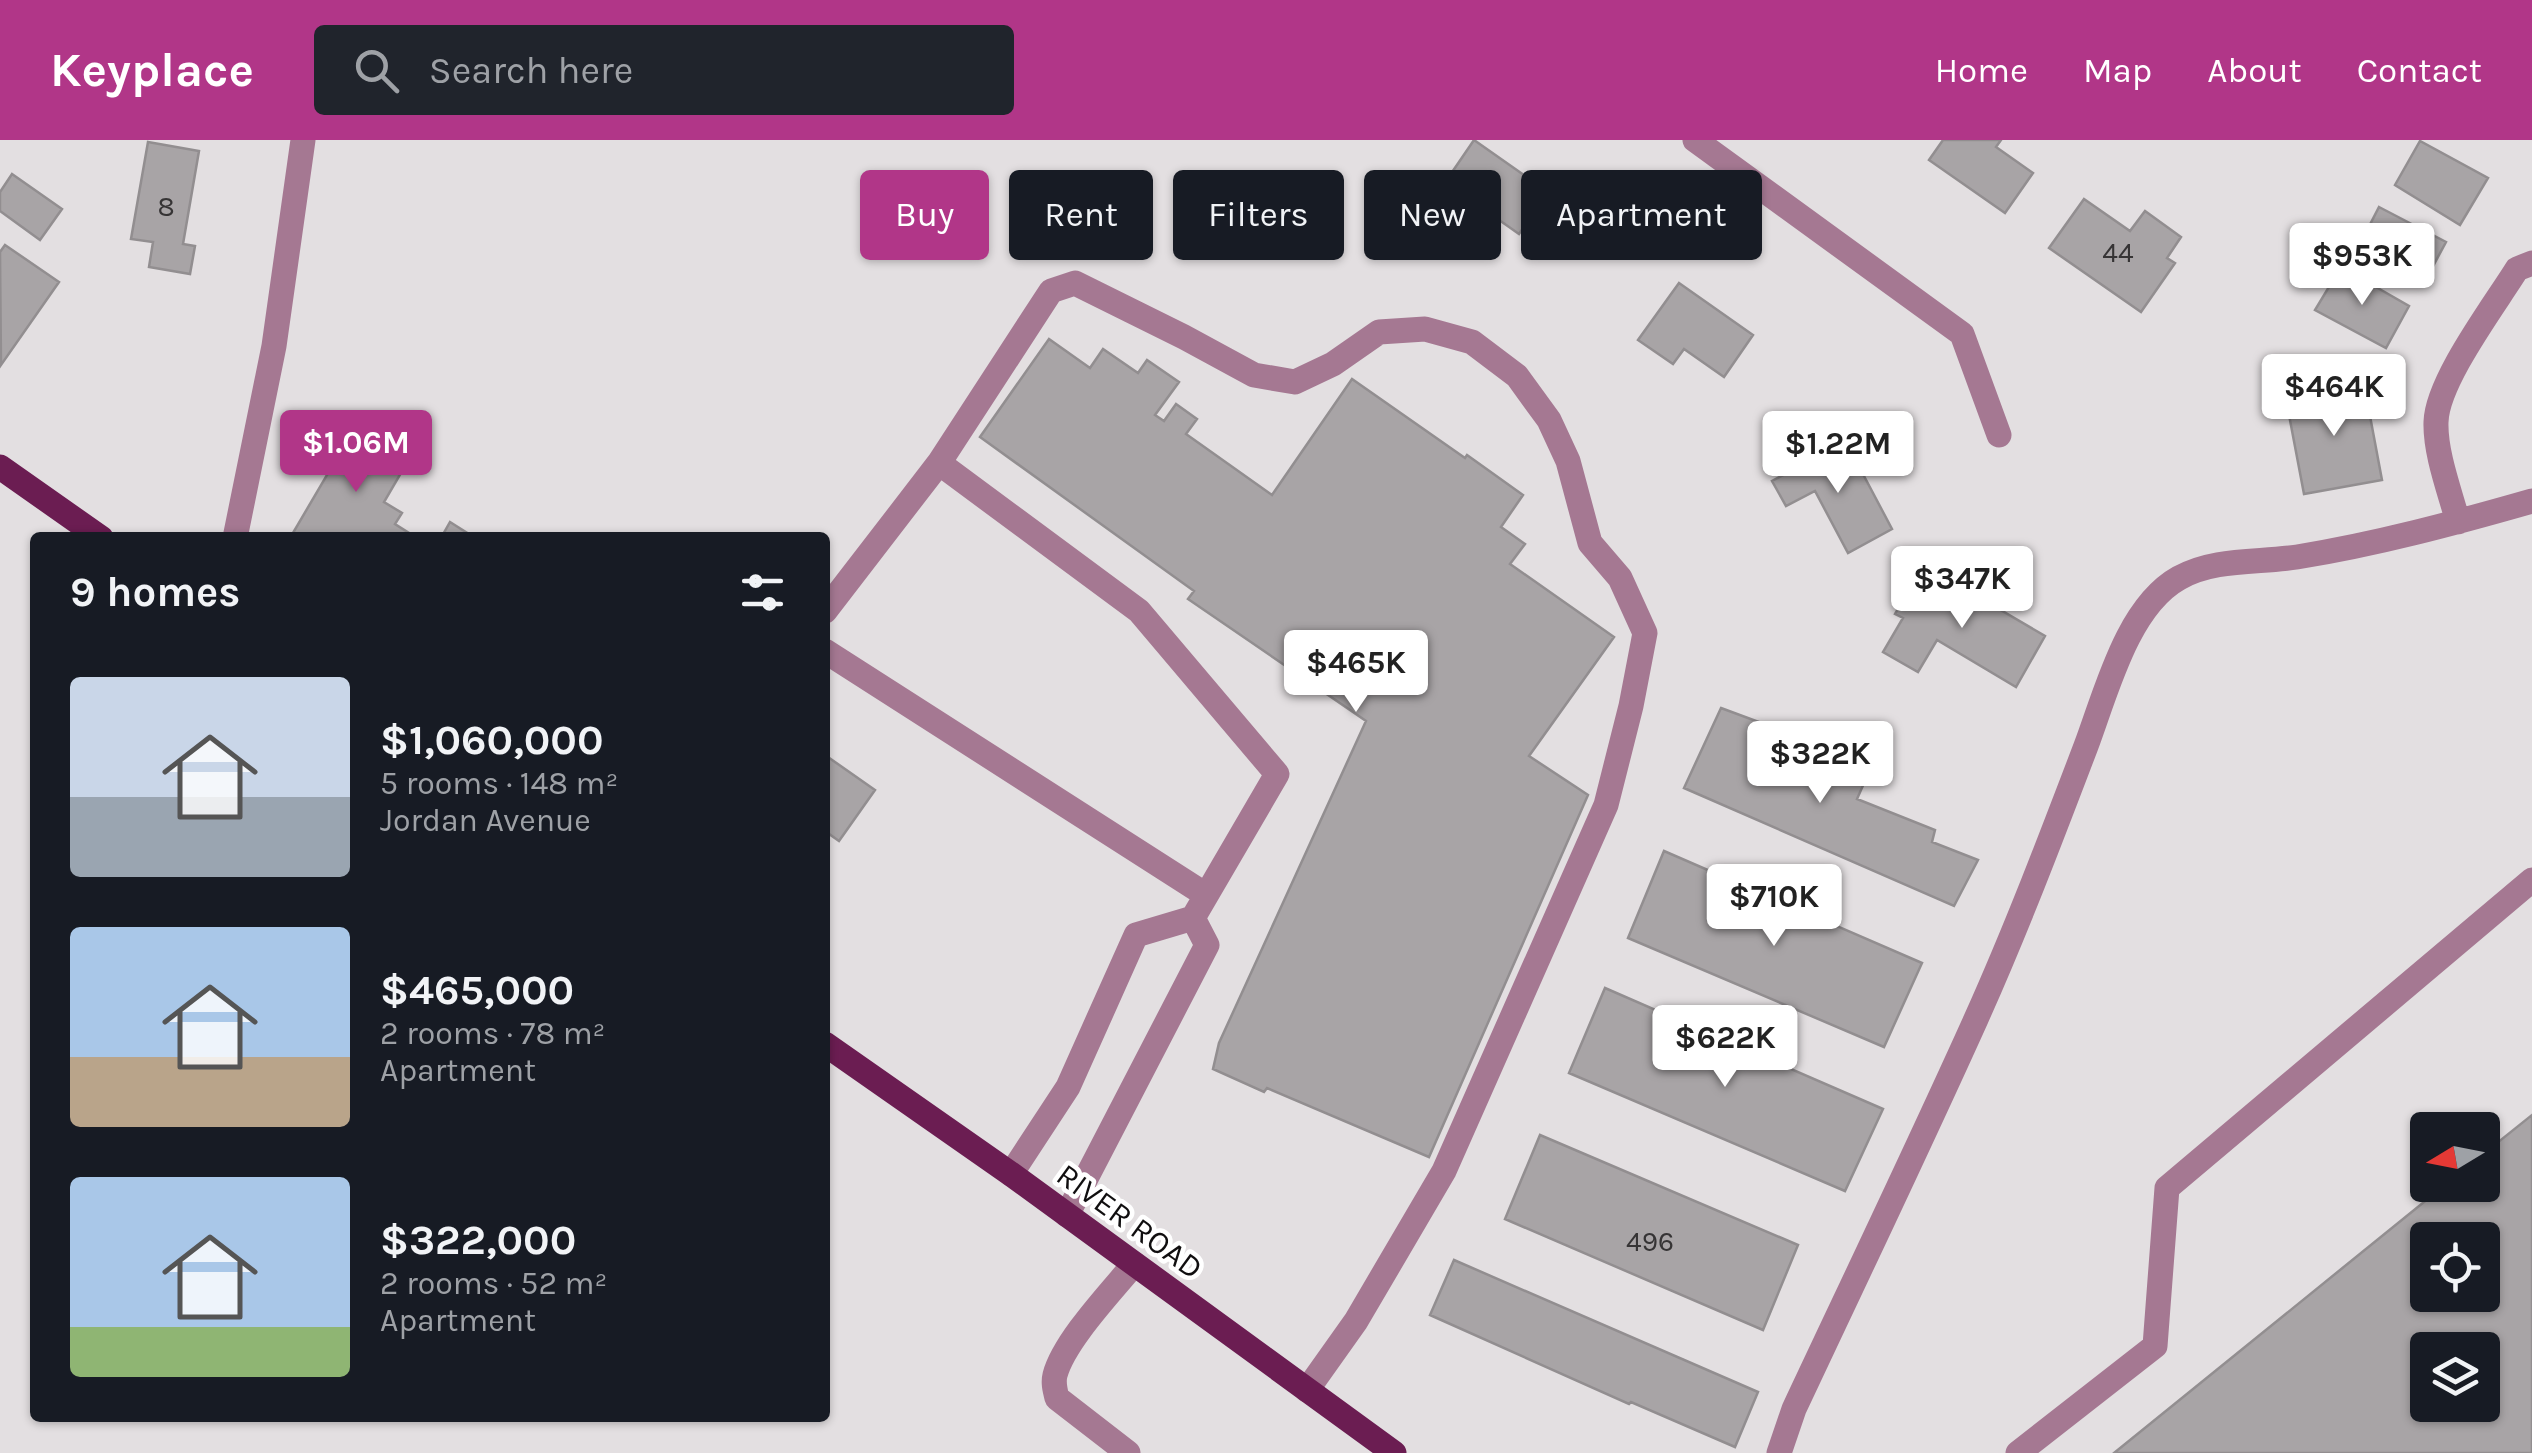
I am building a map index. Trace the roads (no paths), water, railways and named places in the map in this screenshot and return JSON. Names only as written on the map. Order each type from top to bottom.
[{"type":"main road","points":[[0,467],[92,532]]},
{"type":"main road","name":"RIVER ROAD","points":[[830,1047],[1394,1453]]},
{"type":"street","points":[[237,532],[274,346],[302,140]]},
{"type":"street","points":[[1695,140],[1962,334],[2000,435]]},
{"type":"street","points":[[2458,522],[2437,440],[2440,401],[2453,372],[2516,269],[2532,263]]},
{"type":"street","points":[[830,605],[939,464],[1051,291],[1074,284],[1254,375],[1295,382],[1333,364],[1379,332],[1425,329],[1472,342],[1516,376],[1550,420],[1568,461],[1590,542],[1620,578],[1645,633],[1631,706],[1606,804],[1444,1171],[1356,1321],[1307,1390]]},
{"type":"street","points":[[939,464],[1138,611],[1277,774],[1193,918],[1136,935],[1068,1086],[1011,1174]]},
{"type":"street","points":[[1779,1453],[1794,1409],[1977,1017],[2046,852],[2126,641],[2148,604],[2165,587],[2196,571],[2328,552],[2532,501]]},
{"type":"street","points":[[830,653],[1206,895]]},
{"type":"street","points":[[2018,1453],[2154,1346],[2167,1188],[2532,880]]},
{"type":"street","points":[[1067,1215],[1207,945],[1193,918]]},
{"type":"street","points":[[1128,1453],[1057,1398],[1054,1388],[1062,1360],[1078,1334],[1134,1264]]}]
